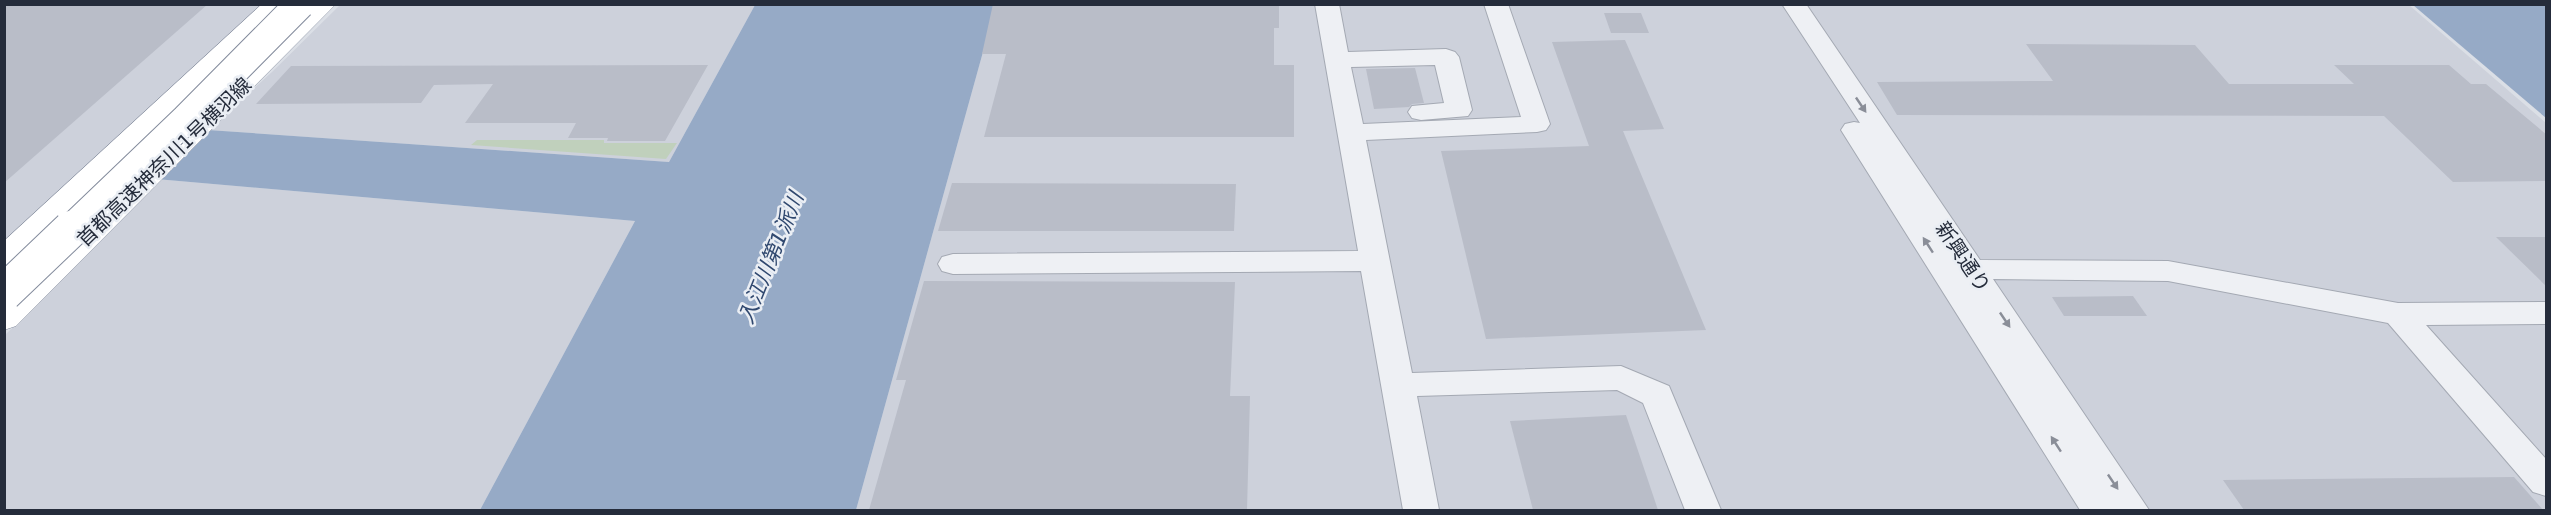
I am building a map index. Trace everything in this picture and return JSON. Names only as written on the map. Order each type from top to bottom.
[{"type":"highway","points":[[4,239],[179,78],[219,36],[243,4]]},
{"type":"highway","name":"首都高速神奈川1号横羽線","points":[[4,260],[280,4]]},
{"type":"highway","points":[[4,266],[121,168],[292,4],[252,63]]},
{"type":"highway","points":[[252,63],[300,4]]},
{"type":"highway","name":"首都高速神奈川1号横羽線","points":[[4,318],[252,63],[323,4]]},
{"type":"highway","points":[[4,293],[186,119],[252,63],[336,4]]},
{"type":"street","points":[[280,4],[170,109],[207,109],[314,4]]},
{"type":"street","points":[[1327,4],[1421,510]]},
{"type":"street","points":[[1349,124],[1537,124],[1496,4]]},
{"type":"street","name":"新興通り","points":[[1773,4],[1958,271],[2132,510]]},
{"type":"street","name":"新興通り","points":[[1794,4],[1958,271],[2099,510]]},
{"type":"street","points":[[1337,60],[1446,57],[1459,110],[1349,124]]},
{"type":"street","points":[[953,264],[1375,261]]},
{"type":"street","points":[[1958,271],[2168,271],[2398,314],[2547,313]]},
{"type":"street","points":[[2398,314],[2547,482]]},
{"type":"street","points":[[1398,385],[1621,378],[1657,395],[1703,510]]},
{"type":"shaded area","points":[[5,5],[264,5],[5,245]]},
{"type":"shaded area","points":[[340,5],[755,5],[669,162],[208,130],[272,72]]},
{"type":"shaded area","points":[[996,5],[2409,5],[2546,123],[2546,510],[856,510]]},
{"type":"shaded area","points":[[156,179],[635,221],[480,510],[5,510],[5,335],[103,239]]},
{"type":"green space","points":[[477,140],[604,140],[604,143],[677,143],[666,159],[471,145]]},
{"type":"water","name":"入江川第1派川","points":[[755,5],[996,5],[856,510],[480,510],[635,221],[156,179],[208,130],[669,162]]},
{"type":"water","points":[[2413,5],[2546,5],[2546,118]]},
{"type":"building","points":[[4,4],[208,4],[4,183]]},
{"type":"building","points":[[993,4],[1279,4],[1279,28],[1274,28],[1274,65],[1294,65],[1294,137],[984,137],[1006,54],[982,54]]},
{"type":"building","points":[[1604,13],[1641,13],[1649,33],[1611,33]]},
{"type":"building","points":[[1625,40],[1664,129],[1623,131],[1706,330],[1486,339],[1441,151],[1589,146],[1552,42]]},
{"type":"building","points":[[2026,44],[2195,45],[2229,84],[2354,84],[2334,65],[2449,65],[2471,84],[2486,84],[2547,135],[2547,181],[2453,182],[2384,116],[1897,115],[1877,82],[2053,81]]},
{"type":"building","points":[[708,65],[665,141],[568,138],[576,123],[465,123],[493,84],[434,85],[421,103],[256,104],[291,66]]},
{"type":"building","points":[[1415,68],[1424,103],[1412,104],[1409,107],[1374,109],[1366,69]]},
{"type":"building","points":[[952,183],[1236,184],[1234,231],[938,231]]},
{"type":"building","points":[[2496,237],[2547,237],[2547,287]]},
{"type":"building","points":[[924,281],[1235,282],[1230,396],[1250,396],[1247,510],[869,510],[906,380],[896,380]]},
{"type":"building","points":[[2133,296],[2147,316],[2064,316],[2052,297]]},
{"type":"building","points":[[1626,415],[1658,510],[1533,510],[1510,421]]},
{"type":"building","points":[[2514,477],[2543,510],[2244,510],[2223,480]]}]
